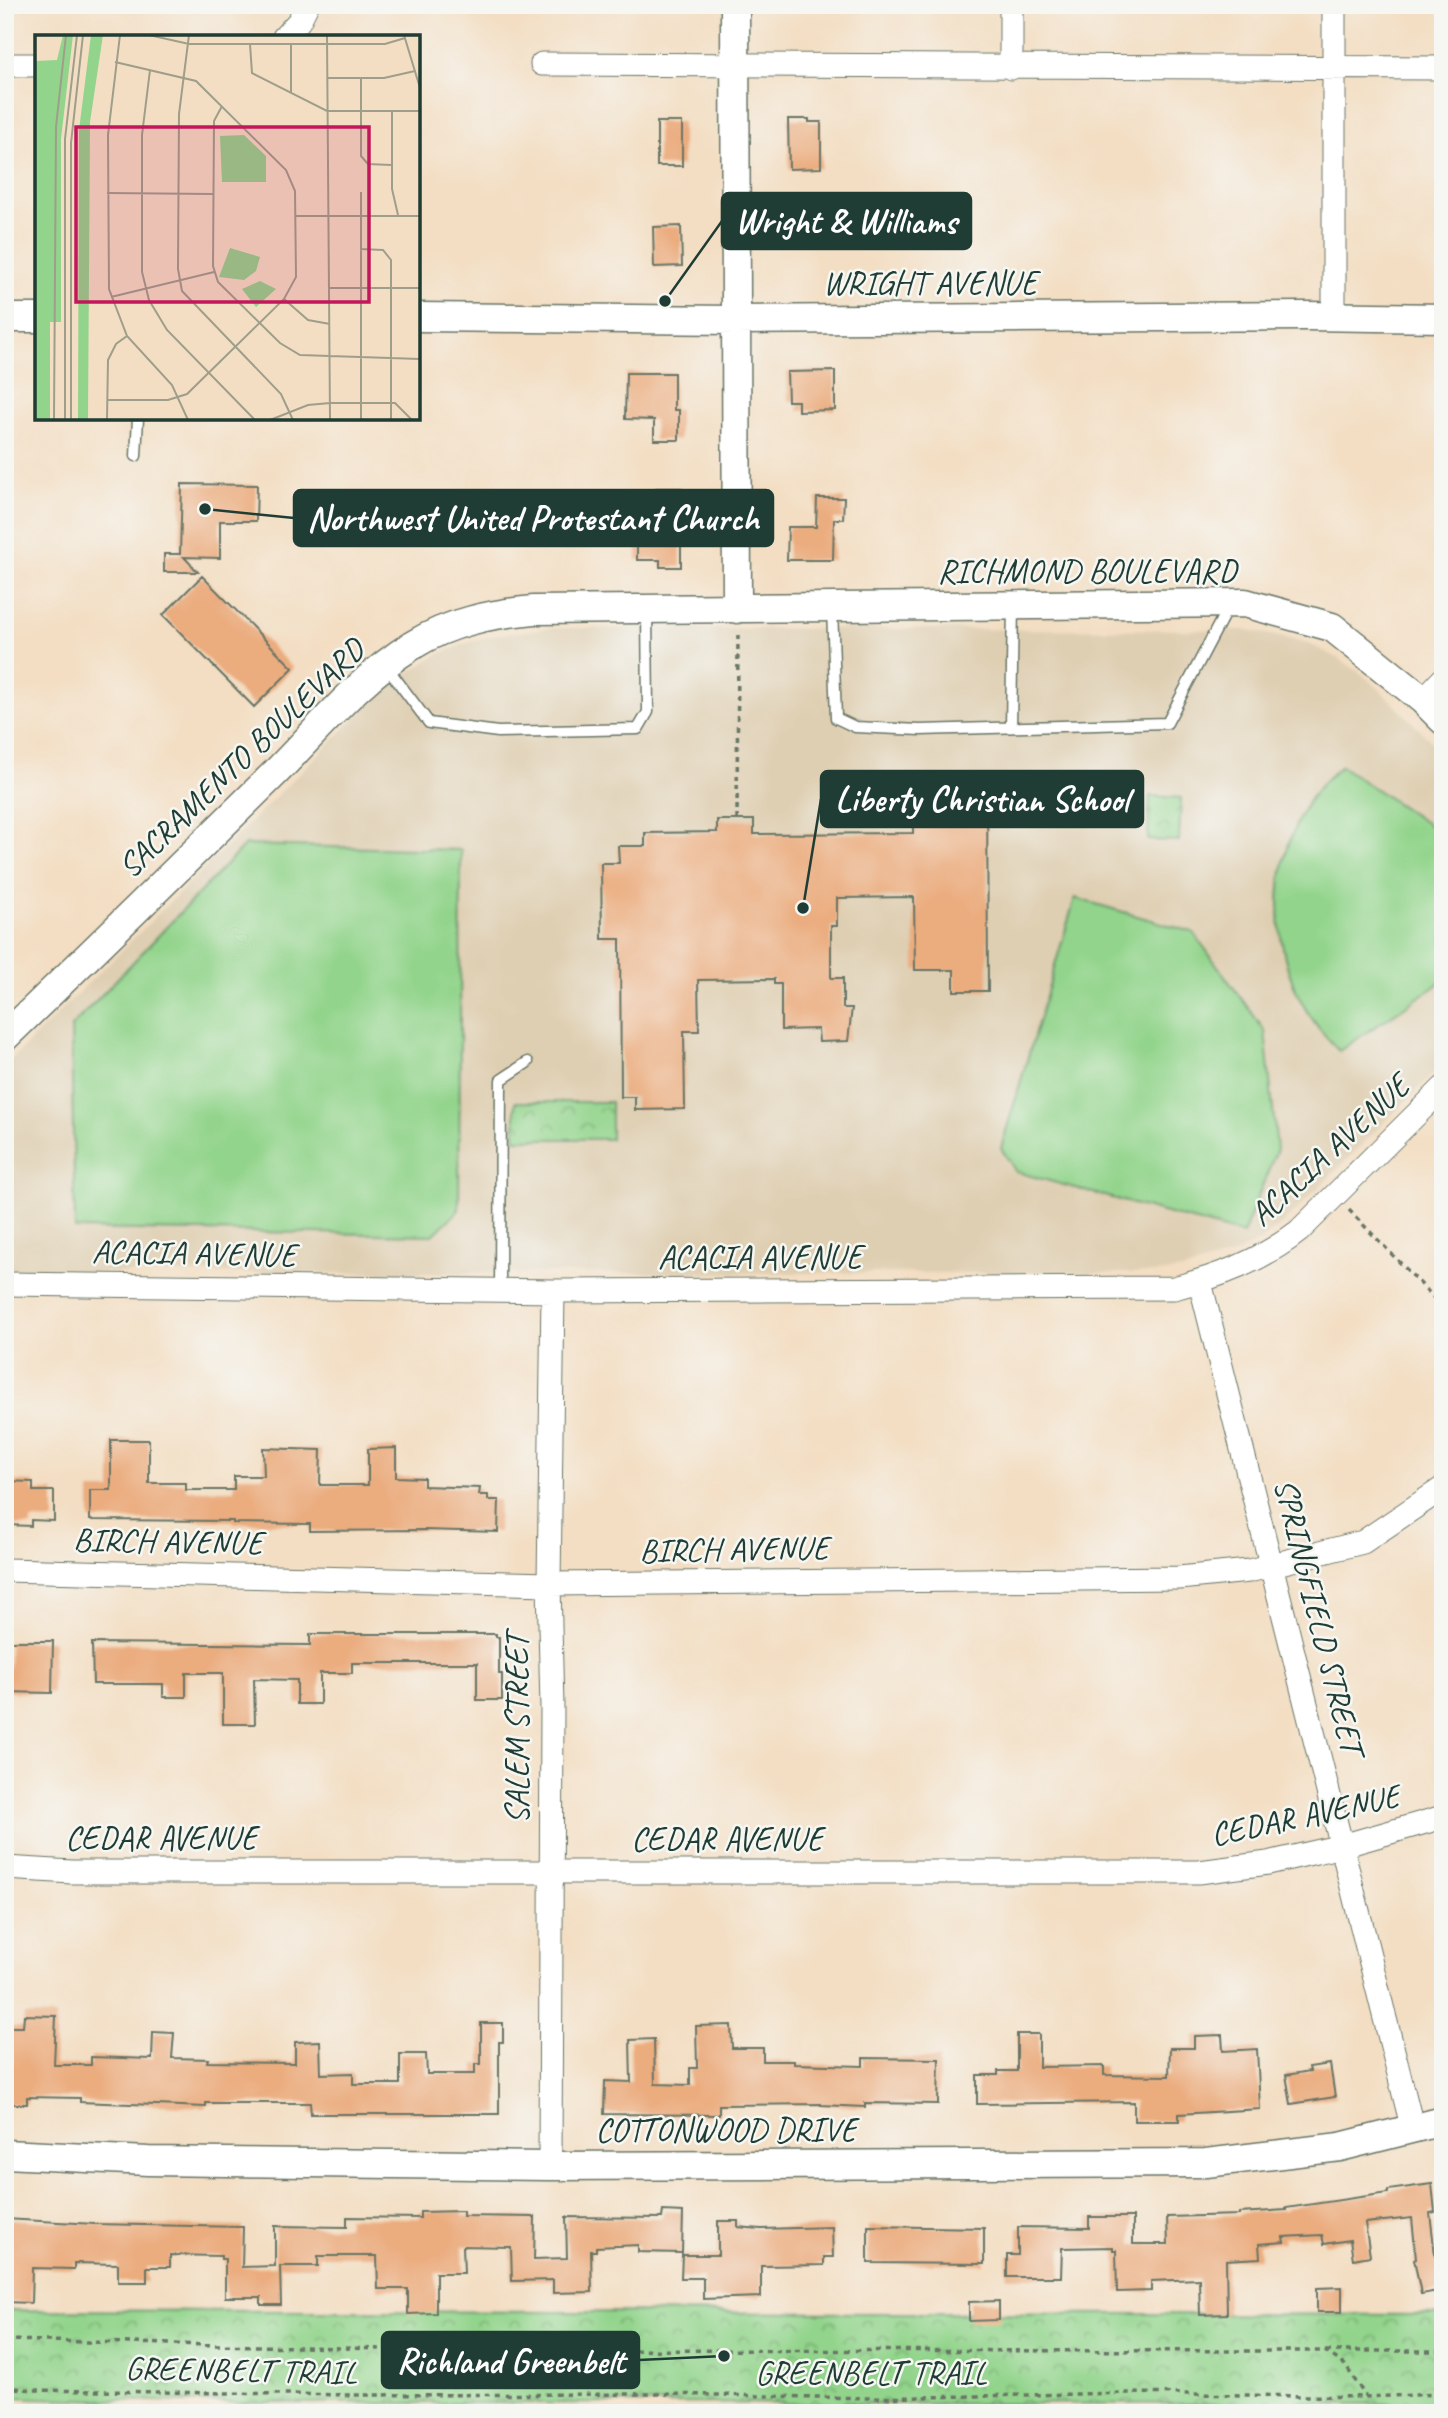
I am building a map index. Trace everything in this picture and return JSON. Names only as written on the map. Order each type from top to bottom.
[{"type":"street","points":[[286,35],[299,21],[307,5]]},
{"type":"street","points":[[735,5],[737,609]]},
{"type":"street","points":[[1011,68],[1012,5]]},
{"type":"street","points":[[1334,5],[1335,316]]},
{"type":"street","points":[[542,64],[736,67],[1443,68]]},
{"type":"street","points":[[5,65],[35,65]]},
{"type":"street","name":"WRIGHT AVENUE","points":[[420,317],[734,320],[1335,316],[1443,318]]},
{"type":"street","points":[[5,318],[35,318]]},
{"type":"street","name":"RICHMOND BOULEVARD","points":[[737,609],[1245,603],[1332,627],[1423,700],[1443,720]]},
{"type":"street","name":"SACRAMENTO BOULEVARD","points":[[5,1037],[277,772],[358,685],[416,643],[457,624],[484,616],[534,610],[737,609]]},
{"type":"street","points":[[1423,700],[1443,679]]},
{"type":"street","name":"ACACIA AVENUE","points":[[5,1284],[553,1291],[1174,1288],[1200,1282],[1249,1264],[1291,1238],[1443,1088]]},
{"type":"street","name":"SPRINGFIELD STREET","points":[[1200,1282],[1413,2130]]},
{"type":"street","name":"SALEM STREET","points":[[550,2166],[552,1872],[549,1584],[553,1291]]},
{"type":"street","name":"BIRCH AVENUE","points":[[5,1570],[549,1584],[1179,1578],[1250,1571],[1363,1542],[1443,1488]]},
{"type":"street","name":"CEDAR AVENUE","points":[[5,1868],[72,1872],[1199,1872],[1268,1863],[1342,1846],[1443,1816]]},
{"type":"street","name":"COTTONWOOD DRIVE","points":[[5,2154],[148,2161],[550,2166],[1206,2163],[1340,2147],[1443,2121]]},
{"type":"lane","points":[[136,456],[138,420]]},
{"type":"lane","points":[[832,608],[836,718],[855,727],[920,730],[1167,723],[1230,603]]},
{"type":"lane","points":[[1011,727],[1013,606]]},
{"type":"lane","points":[[385,664],[429,723],[498,732],[638,729],[648,712],[647,609]]},
{"type":"lane","points":[[500,1290],[501,1080],[528,1062]]},
{"type":"path","points":[[737,609],[737,820]]},
{"type":"path","points":[[1348,1210],[1443,1307]]},
{"type":"path","points":[[5,2340],[440,2350],[1443,2351]]},
{"type":"path","points":[[1325,2351],[1345,2365],[1366,2397]]},
{"type":"path","name":"GREENBELT TRAIL","points":[[5,2387],[349,2395],[662,2394],[870,2398],[1130,2393],[1366,2397],[1443,2394]]},
{"type":"shaded area","points":[[551,628],[1247,630],[1305,642],[1336,657],[1379,689],[1443,753],[1443,1064],[1282,1224],[1237,1253],[1183,1270],[1158,1273],[5,1273],[5,1066],[387,686],[437,655],[464,644],[497,635]]},
{"type":"green space","points":[[1341,766],[1443,837],[1443,979],[1339,1051],[1318,1027],[1299,997],[1288,969],[1281,939],[1279,908],[1281,876],[1288,846],[1299,818],[1318,788]]},
{"type":"green space","points":[[1150,796],[1181,798],[1179,841],[1148,840]]},
{"type":"green space","points":[[245,845],[461,850],[459,1210],[433,1235],[75,1229],[71,1027]]},
{"type":"green space","points":[[1075,898],[1193,932],[1265,1031],[1277,1149],[1243,1234],[1016,1172],[1001,1148]]},
{"type":"green space","points":[[515,1102],[611,1102],[611,1139],[515,1139]]},
{"type":"green space","points":[[5,2310],[1443,2315],[1443,2404],[231,2403],[27,2398],[5,2396]]},
{"type":"building","points":[[788,119],[821,122],[821,168],[789,169]]},
{"type":"building","points":[[657,122],[682,122],[682,166],[657,166]]},
{"type":"building","points":[[681,226],[682,266],[654,267],[653,227]]},
{"type":"building","points":[[835,371],[835,410],[798,411],[798,401],[788,401],[787,372]]},
{"type":"building","points":[[626,373],[674,373],[674,410],[679,410],[679,440],[654,440],[654,420],[625,419]]},
{"type":"building","points":[[182,484],[257,485],[256,521],[220,521],[220,558],[184,557],[198,572],[164,572],[164,554],[180,554]]},
{"type":"building","points":[[656,488],[681,488],[681,567],[660,567],[660,560],[637,560],[637,510],[656,510]]},
{"type":"building","points":[[817,498],[844,498],[843,519],[834,519],[833,560],[787,560],[788,527],[816,527]]},
{"type":"building","points":[[202,576],[293,668],[254,707],[163,615]]},
{"type":"building","points":[[913,779],[987,779],[988,991],[954,991],[954,970],[915,970],[914,897],[837,898],[837,926],[831,926],[831,978],[843,978],[843,1008],[852,1008],[848,1041],[819,1042],[818,1029],[781,1030],[781,984],[774,984],[774,979],[698,980],[699,1031],[684,1031],[685,1109],[635,1110],[635,1097],[621,1097],[620,939],[602,939],[601,863],[619,863],[618,846],[645,846],[645,833],[717,832],[717,820],[754,820],[754,834],[913,833]]},
{"type":"building","points":[[111,1440],[149,1440],[149,1483],[186,1483],[186,1490],[234,1490],[234,1476],[264,1476],[263,1448],[321,1450],[320,1485],[368,1485],[368,1449],[396,1448],[396,1477],[424,1478],[424,1486],[480,1488],[479,1495],[488,1495],[488,1500],[499,1500],[498,1532],[310,1531],[310,1524],[90,1520],[90,1490],[111,1490]]},
{"type":"building","points":[[5,1481],[33,1482],[33,1491],[54,1491],[54,1521],[31,1520],[31,1526],[7,1525]]},
{"type":"building","points":[[310,1634],[496,1634],[496,1637],[499,1637],[502,1700],[477,1700],[477,1663],[352,1663],[352,1673],[320,1673],[320,1704],[297,1704],[297,1680],[254,1679],[255,1724],[223,1724],[223,1673],[186,1673],[186,1697],[163,1697],[163,1684],[93,1684],[92,1643],[310,1645]]},
{"type":"building","points":[[9,1641],[53,1641],[52,1693],[5,1692],[5,1669],[9,1669]]},
{"type":"building","points":[[24,2015],[56,2016],[54,2065],[91,2065],[91,2057],[152,2059],[153,2032],[174,2033],[172,2058],[208,2059],[207,2062],[295,2063],[295,2042],[320,2041],[321,2074],[353,2073],[353,2084],[400,2084],[400,2054],[426,2054],[427,2074],[475,2074],[475,2064],[481,2064],[481,2023],[503,2023],[503,2042],[499,2042],[499,2114],[311,2114],[310,2103],[206,2103],[206,2107],[80,2102],[80,2098],[27,2097],[27,2104],[8,2104],[9,2053],[5,2053],[5,2027],[23,2027]]},
{"type":"building","points":[[731,2025],[732,2048],[763,2048],[763,2061],[863,2066],[863,2058],[939,2059],[938,2104],[865,2103],[865,2107],[821,2104],[719,2105],[719,2115],[604,2114],[605,2081],[631,2082],[630,2040],[654,2039],[655,2084],[690,2085],[690,2068],[697,2068],[696,2026]]},
{"type":"building","points":[[1017,2034],[1039,2034],[1039,2067],[1104,2066],[1104,2075],[1169,2076],[1170,2048],[1194,2048],[1194,2036],[1222,2035],[1223,2051],[1257,2049],[1260,2109],[1179,2114],[1179,2121],[1134,2121],[1134,2102],[977,2104],[977,2075],[1017,2071]]},
{"type":"building","points":[[1330,2064],[1335,2097],[1291,2104],[1286,2075],[1310,2071],[1309,2067]]},
{"type":"building","points":[[1432,2184],[1435,2212],[1430,2213],[1435,2255],[1443,2253],[1443,2290],[1421,2294],[1414,2259],[1412,2218],[1365,2223],[1370,2256],[1353,2259],[1350,2240],[1324,2244],[1322,2235],[1283,2237],[1284,2242],[1259,2244],[1260,2258],[1226,2260],[1227,2314],[1200,2315],[1199,2279],[1151,2281],[1151,2291],[1117,2292],[1116,2250],[1113,2250],[1113,2247],[1062,2248],[1061,2277],[1007,2277],[1007,2255],[1018,2255],[1018,2227],[1089,2228],[1089,2217],[1133,2217],[1133,2244],[1168,2244],[1167,2217],[1239,2215],[1286,2210]]},
{"type":"building","points":[[463,2211],[463,2216],[535,2217],[534,2259],[567,2258],[566,2217],[662,2218],[663,2211],[683,2212],[682,2253],[638,2252],[638,2245],[596,2247],[596,2251],[591,2251],[592,2292],[553,2293],[553,2280],[512,2281],[511,2247],[463,2246],[464,2273],[436,2273],[436,2313],[408,2314],[408,2289],[378,2289],[377,2256],[318,2256],[318,2266],[280,2266],[281,2305],[261,2305],[261,2297],[225,2297],[225,2259],[221,2259],[221,2256],[170,2255],[170,2267],[147,2267],[147,2282],[118,2282],[118,2264],[74,2263],[74,2269],[32,2268],[31,2303],[5,2302],[5,2219],[243,2227],[242,2267],[275,2266],[275,2226],[347,2227],[347,2217],[420,2218],[420,2212]]},
{"type":"building","points":[[718,2221],[738,2221],[738,2227],[761,2229],[832,2227],[833,2257],[824,2257],[824,2265],[761,2266],[761,2297],[703,2299],[703,2278],[681,2278],[682,2255],[718,2255]]},
{"type":"building","points":[[868,2226],[984,2228],[984,2264],[868,2263]]},
{"type":"building","points":[[1342,2287],[1342,2312],[1317,2312],[1317,2288]]},
{"type":"building","points":[[999,2301],[999,2320],[969,2321],[969,2302]]},
{"type":"place","name":"Wright & Williams","points":[[665,301]]},
{"type":"place","name":"Northwest United Protestant Church","points":[[205,509]]},
{"type":"place","name":"Liberty Christian School","points":[[803,908]]},
{"type":"place","name":"Richland Greenbelt","points":[[724,2356]]}]
